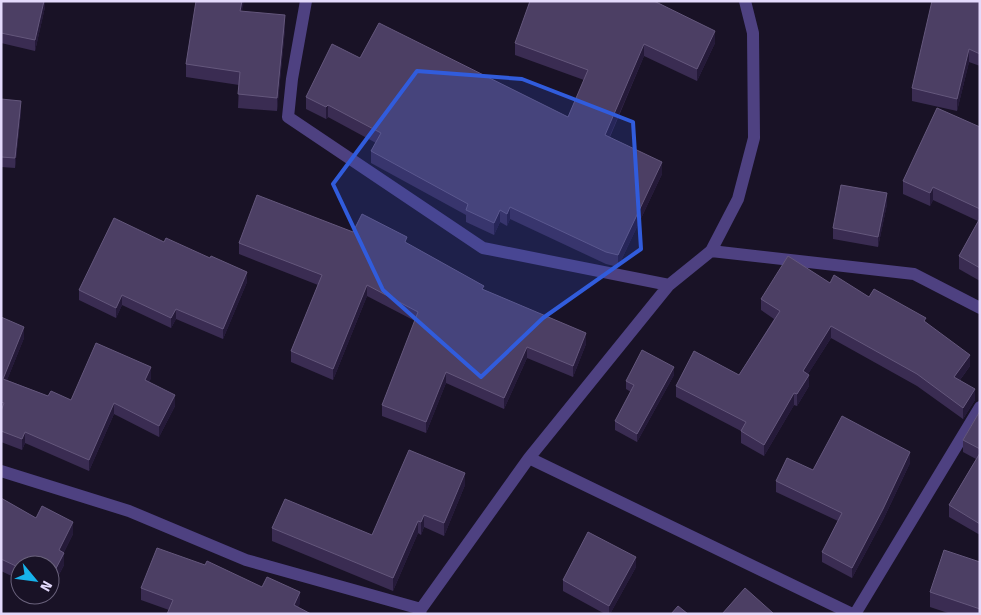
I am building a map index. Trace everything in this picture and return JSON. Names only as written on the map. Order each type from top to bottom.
[{"type":"street","points":[[306,1],[292,79],[288,117],[483,248],[669,285]]},
{"type":"street","points":[[1,471],[129,511],[246,560],[421,612],[529,458],[669,285],[711,251],[738,200],[754,138],[753,33],[745,1]]},
{"type":"street","points":[[711,251],[914,274],[980,308]]},
{"type":"street","points":[[529,458],[854,614],[980,407]]},
{"type":"highlighted area","points":[[417,71],[522,79],[633,122],[641,249],[543,318],[481,377],[383,290],[333,184]]},
{"type":"building","points":[[2,1],[44,1],[35,40],[1,33]]},
{"type":"building","points":[[196,1],[242,1],[240,11],[285,15],[277,98],[238,94],[240,72],[186,64]]},
{"type":"building","points":[[530,1],[654,1],[715,31],[697,69],[644,44],[605,135],[662,162],[618,255],[606,252],[510,207],[507,214],[500,210],[494,223],[466,210],[468,204],[371,151],[381,133],[328,105],[326,107],[306,97],[332,44],[360,58],[379,23],[568,117],[588,70],[515,43]]},
{"type":"building","points":[[932,1],[980,1],[980,54],[969,49],[957,99],[912,88]]},
{"type":"building","points":[[1,99],[21,101],[15,158],[1,157]]},
{"type":"building","points":[[937,108],[980,127],[980,209],[933,187],[930,193],[903,181]]},
{"type":"building","points":[[841,185],[887,193],[878,237],[833,228]]},
{"type":"building","points":[[257,195],[353,232],[362,214],[407,237],[405,242],[484,286],[482,289],[586,333],[573,366],[527,347],[504,398],[446,372],[426,422],[382,405],[418,312],[367,285],[333,369],[291,351],[322,275],[239,243]]},
{"type":"building","points":[[114,218],[164,242],[166,238],[247,272],[223,329],[176,309],[171,318],[122,295],[116,308],[79,290]]},
{"type":"building","points":[[980,218],[980,268],[959,256]]},
{"type":"building","points":[[788,256],[830,283],[834,275],[869,297],[874,289],[926,318],[924,321],[970,355],[954,377],[975,389],[963,408],[917,374],[831,326],[803,371],[809,375],[797,394],[794,393],[764,445],[741,431],[746,422],[676,386],[694,351],[739,375],[780,311],[761,299]]},
{"type":"building","points":[[1,317],[24,327],[3,379],[48,396],[51,391],[71,400],[96,343],[151,367],[145,380],[175,395],[159,426],[114,403],[89,460],[25,432],[22,439],[1,431],[1,411],[4,403],[1,402]]},
{"type":"building","points":[[642,350],[674,367],[637,434],[615,421],[634,385],[626,381]]},
{"type":"building","points":[[980,411],[980,449],[963,440]]},
{"type":"building","points":[[842,416],[910,452],[852,568],[822,552],[842,513],[776,481],[787,458],[813,470]]},
{"type":"building","points":[[409,450],[465,473],[444,523],[424,515],[421,522],[418,521],[393,578],[272,528],[285,499],[372,535]]},
{"type":"building","points":[[980,453],[980,524],[949,505]]},
{"type":"building","points":[[1,498],[36,518],[42,506],[73,522],[59,550],[64,553],[60,561],[60,555],[10,555],[10,563],[1,559]]},
{"type":"building","points":[[588,532],[636,557],[609,606],[563,580]]},
{"type":"building","points":[[157,548],[205,565],[207,561],[262,587],[267,577],[300,592],[294,605],[311,614],[167,614],[173,600],[141,588]]},
{"type":"building","points":[[944,550],[980,562],[980,609],[930,592]]},
{"type":"building","points":[[745,588],[773,613],[722,614]]},
{"type":"building","points":[[678,606],[688,614],[671,614]]}]
